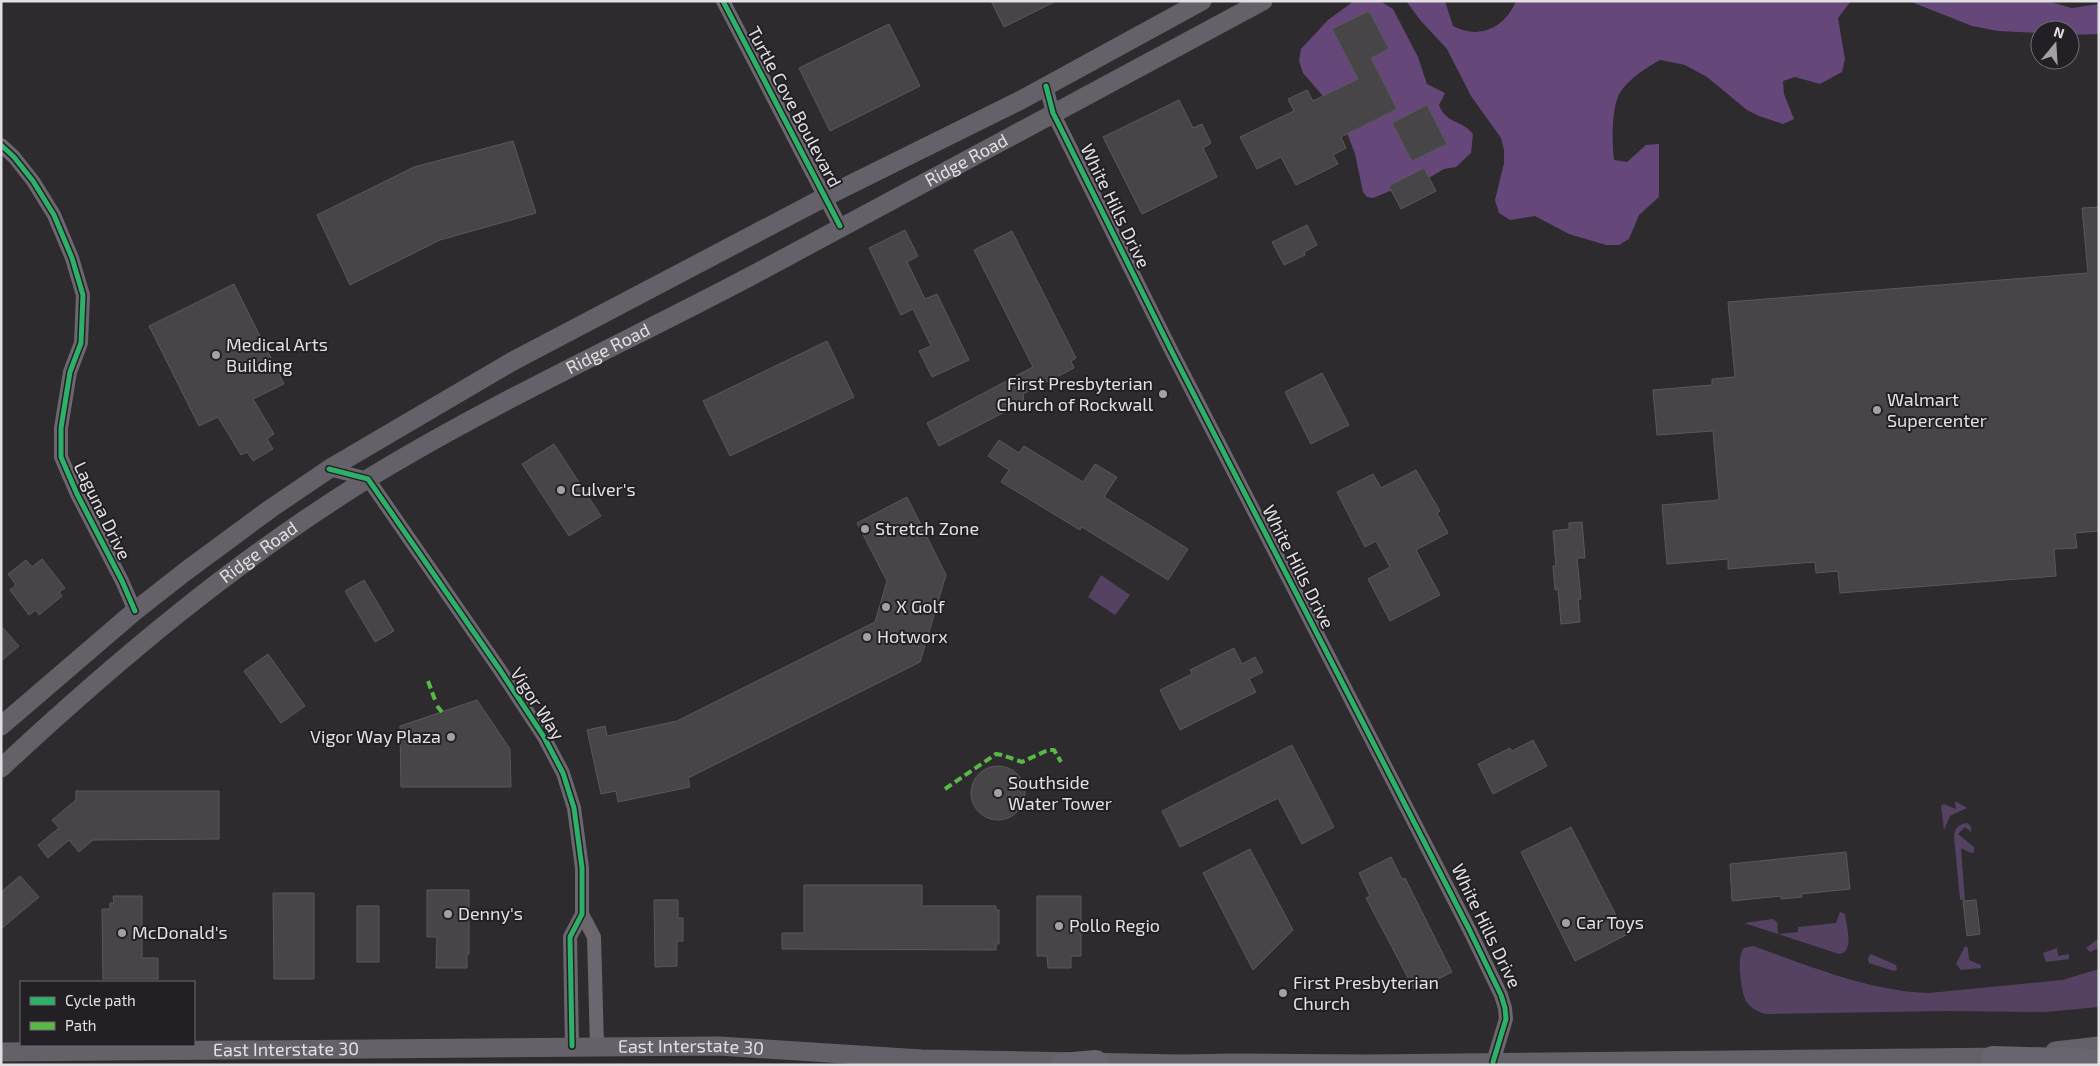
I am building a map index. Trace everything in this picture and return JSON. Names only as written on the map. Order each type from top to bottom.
[{"type":"highway","points":[[1993,1058],[2099,1061]]},
{"type":"highway","points":[[1062,1065],[1096,1062]]},
{"type":"main road","name":"Ridge Road","points":[[1,726],[135,611],[270,509],[329,469],[513,361],[825,197],[1046,86],[1202,1]]},
{"type":"main road","name":"Ridge Road","points":[[1,768],[141,643],[212,586],[282,534],[368,479],[535,386],[751,276],[840,226],[1262,1]]},
{"type":"main road","name":"East Interstate 30","points":[[1,1052],[719,1046],[922,1059],[1366,1064],[1993,1058],[2099,1046]]},
{"type":"street","name":"Turtle Cove Boulevard","points":[[723,1],[840,226]]},
{"type":"street","name":"White Hills Drive","points":[[1046,86],[1054,113],[1167,344],[1469,929],[1501,995],[1506,1019],[1492,1062]]},
{"type":"street","name":"Laguna Drive","points":[[1,145],[14,157],[33,181],[54,215],[72,258],[82,296],[82,342],[70,372],[61,428],[61,458],[135,611]]},
{"type":"street","points":[[329,469],[368,479]]},
{"type":"street","name":"Vigor Way","points":[[368,479],[504,677],[544,738],[563,773],[574,808],[581,855],[582,914],[594,937],[597,1046]]},
{"type":"street","name":"Vigor Way","points":[[572,1046],[570,937],[582,914]]},
{"type":"shaded area","points":[[1354,1],[1380,1],[1393,9],[1418,57],[1427,84],[1445,93],[1439,105],[1442,111],[1446,116],[1465,126],[1473,134],[1471,153],[1456,167],[1444,169],[1410,189],[1390,191],[1373,198],[1367,197],[1363,192],[1355,154],[1341,117],[1303,73],[1299,61],[1301,49],[1328,20]]},
{"type":"shaded area","points":[[1406,1],[1445,1],[1453,26],[1472,32],[1490,29],[1498,24],[1505,18],[1516,1],[1851,1],[1838,18],[1845,59],[1842,72],[1820,84],[1795,77],[1783,81],[1784,94],[1794,119],[1783,124],[1747,110],[1707,77],[1685,65],[1660,60],[1629,81],[1621,91],[1615,105],[1614,160],[1627,162],[1646,145],[1659,144],[1659,197],[1639,215],[1629,239],[1619,245],[1606,245],[1569,234],[1535,216],[1510,220],[1499,213],[1495,200],[1504,163],[1504,150],[1501,138],[1471,96],[1447,49],[1421,21]]},
{"type":"shaded area","points":[[1909,1],[2047,1],[2072,8],[2099,4],[2099,34],[2080,35],[2080,20],[2030,20],[2030,33],[1998,31],[1972,26]]},
{"type":"shaded area","points":[[1101,575],[1130,595],[1115,615],[1088,597]]},
{"type":"shaded area","points":[[1955,801],[1967,808],[1950,816],[1944,830],[1941,806],[1944,804],[1956,809]]},
{"type":"shaded area","points":[[1968,823],[1971,827],[1971,832],[1965,827],[1958,834],[1974,847],[1974,852],[1971,853],[1961,848],[1965,900],[1960,900],[1954,836],[1958,826]]},
{"type":"shaded area","points":[[1840,912],[1845,914],[1848,944],[1847,949],[1839,954],[1744,923],[1773,919],[1777,922],[1778,934],[1798,932],[1798,927],[1836,923]]},
{"type":"shaded area","points":[[2099,938],[2099,948],[2090,952],[2086,948]]},
{"type":"shaded area","points":[[1753,946],[1862,983],[1884,988],[1929,993],[2062,980],[2099,969],[2099,1007],[2045,1012],[1946,1011],[1766,1014],[1750,1006],[1742,990],[1740,958],[1744,948]]},
{"type":"shaded area","points":[[1965,946],[1968,948],[1969,960],[1981,965],[1981,968],[1961,970],[1956,964]]},
{"type":"shaded area","points":[[2057,948],[2058,956],[2069,954],[2069,959],[2046,962],[2043,953]]},
{"type":"shaded area","points":[[1871,954],[1896,965],[1897,970],[1894,971],[1869,963],[1868,958]]},
{"type":"building","points":[[991,1],[1056,1],[1004,27]]},
{"type":"building","points":[[1369,11],[1389,49],[1371,58],[1397,109],[1341,137],[1346,148],[1333,155],[1338,164],[1296,185],[1281,157],[1257,169],[1240,137],[1294,111],[1288,99],[1307,90],[1313,101],[1358,79],[1332,29]]},
{"type":"building","points":[[889,24],[920,86],[830,131],[799,68]]},
{"type":"building","points":[[1179,100],[1193,128],[1202,124],[1211,143],[1203,148],[1217,177],[1142,214],[1103,137]]},
{"type":"building","points":[[1427,105],[1447,144],[1412,161],[1392,123]]},
{"type":"building","points":[[513,141],[536,213],[440,240],[350,285],[317,215],[414,167]]},
{"type":"building","points":[[1424,168],[1436,191],[1401,209],[1389,186]]},
{"type":"building","name":"Walmart Supercenter","points":[[2099,207],[2099,531],[2075,533],[2077,548],[2054,549],[2056,576],[1840,593],[1838,571],[1816,573],[1815,562],[1728,569],[1728,559],[1667,564],[1662,505],[1719,500],[1713,431],[1657,435],[1653,390],[1712,385],[1712,379],[1735,377],[1728,302],[2088,273],[2082,208]]},
{"type":"building","points":[[1307,225],[1317,245],[1304,252],[1305,255],[1284,265],[1272,242]]},
{"type":"building","points":[[905,230],[918,256],[907,262],[925,299],[937,294],[969,360],[932,377],[919,351],[931,346],[913,309],[901,315],[869,248]]},
{"type":"building","points":[[1012,231],[1076,358],[1071,361],[1074,368],[1023,394],[1024,402],[939,446],[927,423],[1033,367],[974,250]]},
{"type":"building","name":"Medical Arts Building","points":[[234,284],[284,384],[253,399],[274,434],[267,439],[273,449],[253,461],[247,452],[241,455],[218,417],[199,426],[149,326]]},
{"type":"building","points":[[827,341],[854,397],[730,456],[703,401]]},
{"type":"building","points":[[1322,373],[1349,425],[1311,444],[1285,392]]},
{"type":"building","points":[[999,440],[1019,453],[1024,446],[1083,482],[1095,464],[1117,477],[1104,497],[1188,549],[1168,580],[1082,527],[1080,530],[1001,482],[1009,470],[988,456]]},
{"type":"building","name":"Culver's","points":[[554,444],[601,516],[569,536],[522,464]]},
{"type":"building","points":[[1416,470],[1440,511],[1437,513],[1448,533],[1416,550],[1440,595],[1390,621],[1368,579],[1390,567],[1376,541],[1365,547],[1337,492],[1373,474],[1381,488]]},
{"type":"building","points":[[907,497],[946,575],[920,662],[688,778],[690,787],[618,802],[616,791],[601,794],[587,730],[605,726],[607,736],[677,721],[875,622],[887,581],[857,523]]},
{"type":"building","points":[[1582,522],[1585,558],[1577,558],[1581,599],[1578,599],[1580,622],[1561,624],[1558,589],[1555,590],[1553,566],[1556,566],[1553,531],[1569,529],[1569,523]]},
{"type":"building","points":[[42,559],[65,588],[59,592],[62,596],[39,615],[36,610],[29,615],[10,590],[16,585],[8,574],[26,560],[32,567]]},
{"type":"building","points":[[364,580],[394,631],[375,642],[345,591]]},
{"type":"building","points":[[1,626],[19,646],[1,661]]},
{"type":"building","points":[[1234,648],[1242,664],[1255,657],[1263,672],[1249,679],[1256,692],[1180,730],[1160,690],[1192,674],[1190,670]]},
{"type":"building","points":[[268,654],[305,706],[281,723],[244,671]]},
{"type":"building","name":"Vigor Way Plaza","points":[[477,700],[510,749],[511,787],[401,787],[400,726]]},
{"type":"building","points":[[1533,740],[1547,766],[1493,794],[1478,764],[1510,748],[1512,751]]},
{"type":"building","points":[[1292,745],[1334,827],[1302,844],[1278,798],[1180,847],[1162,811]]},
{"type":"building","name":"Southside Water Tower","points":[[998,766],[1008,768],[1017,774],[1023,783],[1025,793],[1023,803],[1017,812],[1008,818],[998,820],[988,818],[979,812],[973,803],[971,793],[973,783],[979,774],[988,768]]},
{"type":"building","points":[[76,791],[219,791],[219,839],[93,840],[79,852],[69,840],[48,858],[38,845],[59,828],[52,820],[76,800]]},
{"type":"building","points":[[1571,827],[1626,935],[1575,961],[1521,852]]},
{"type":"building","points":[[1250,849],[1293,930],[1253,970],[1203,873]]},
{"type":"building","points":[[1846,852],[1850,889],[1801,894],[1802,897],[1781,899],[1781,896],[1732,901],[1730,864]]},
{"type":"building","points":[[1391,857],[1402,879],[1405,878],[1452,972],[1415,991],[1366,898],[1370,896],[1359,873]]},
{"type":"building","points":[[20,876],[39,897],[1,929],[1,892]]},
{"type":"building","points":[[804,885],[922,885],[922,906],[996,906],[996,910],[999,910],[999,944],[996,944],[996,950],[782,949],[782,933],[804,933]]},
{"type":"building","name":"Denny's","points":[[427,890],[469,890],[469,954],[467,955],[467,968],[436,968],[437,937],[427,937]]},
{"type":"building","points":[[273,893],[314,893],[314,979],[274,979]]},
{"type":"building","name":"McDonald's","points":[[113,896],[142,896],[142,958],[158,958],[158,979],[103,979],[102,909],[110,909],[110,903],[114,903]]},
{"type":"building","name":"Pollo Regio","points":[[1037,896],[1081,896],[1081,956],[1071,956],[1071,968],[1048,968],[1047,956],[1037,956]]},
{"type":"building","points":[[654,900],[678,900],[678,918],[683,918],[683,941],[677,941],[677,966],[655,967]]},
{"type":"building","points":[[1976,900],[1980,934],[1967,936],[1963,901]]},
{"type":"building","points":[[357,906],[379,906],[379,962],[357,962]]},
{"type":"marked path","points":[[428,681],[435,700]]},
{"type":"marked path","points":[[437,706],[442,712]]},
{"type":"marked path","points":[[945,789],[996,754],[1022,762],[1048,750],[1054,750],[1061,762]]},
{"type":"cycle path","points":[[723,1],[840,226]]},
{"type":"cycle path","points":[[1046,86],[1053,113],[1172,352],[1469,929],[1501,995],[1506,1019],[1493,1062]]},
{"type":"cycle path","points":[[1,145],[14,157],[33,181],[54,215],[72,258],[83,295],[81,343],[70,372],[61,428],[61,457],[77,494],[122,581],[135,611]]},
{"type":"cycle path","points":[[329,469],[368,479],[500,670],[544,737],[563,773],[574,808],[582,868],[582,914],[570,937],[572,1046]]},
{"type":"place","name":"Medical Arts Building","points":[[216,355]]},
{"type":"place","name":"First Presbyterian Church of Rockwall","points":[[1163,394]]},
{"type":"place","name":"Walmart Supercenter","points":[[1877,410]]},
{"type":"place","name":"Culver's","points":[[561,490]]},
{"type":"place","name":"Stretch Zone","points":[[865,529]]},
{"type":"place","name":"X Golf","points":[[886,607]]},
{"type":"place","name":"Hotworx","points":[[867,637]]},
{"type":"place","name":"Vigor Way Plaza","points":[[451,737]]},
{"type":"place","name":"Southside Water Tower","points":[[998,793]]},
{"type":"place","name":"Denny's","points":[[448,914]]},
{"type":"place","name":"Car Toys","points":[[1566,923]]},
{"type":"place","name":"Pollo Regio","points":[[1059,926]]},
{"type":"place","name":"McDonald's","points":[[122,933]]},
{"type":"place","name":"First Presbyterian Church","points":[[1283,993]]}]
